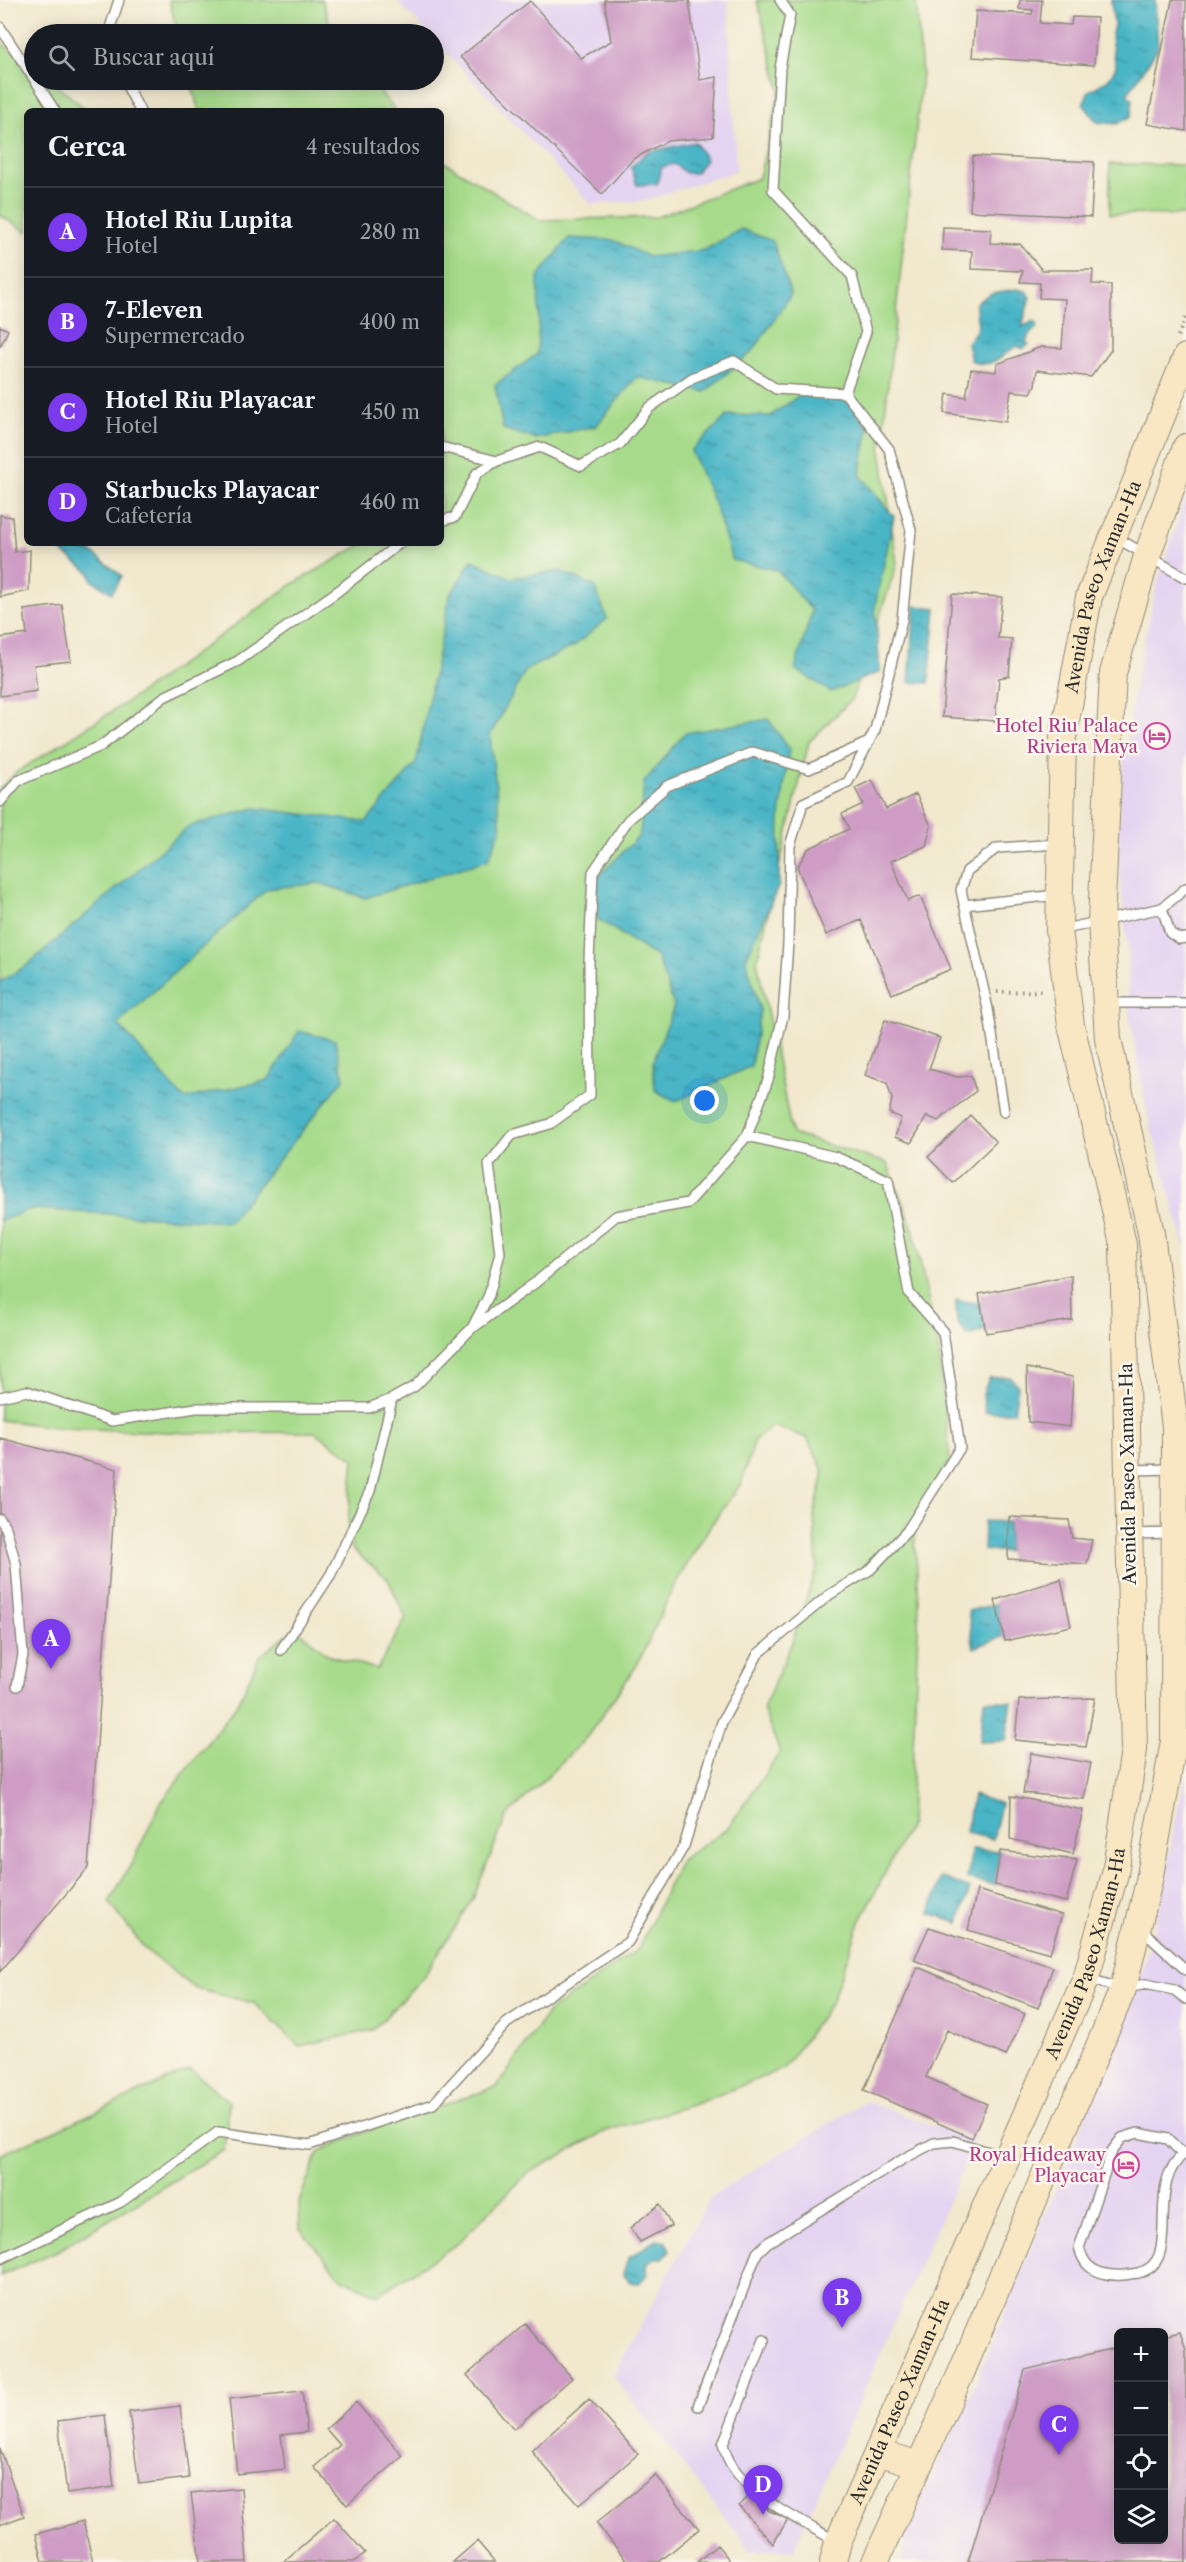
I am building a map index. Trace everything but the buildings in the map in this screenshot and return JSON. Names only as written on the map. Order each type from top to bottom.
[{"type":"main road","name":"Avenida Paseo Xaman-Ha","points":[[836,2552],[1086,1978],[1115,1874],[1134,1750],[1127,1470],[1137,1238],[1071,1025],[1059,930],[1063,738],[1089,597],[1114,536],[1181,347]]},
{"type":"main road","name":"Avenida Paseo Xaman-Ha","points":[[875,2562],[962,2371],[1123,1989],[1173,1771],[1181,1469],[1175,1427],[1137,1238],[1108,1039],[1101,922],[1113,673],[1147,556],[1179,484],[1186,447]]},
{"type":"main road","points":[[1115,1874],[1149,1881]]},
{"type":"main road","points":[[878,2452],[919,2465]]},
{"type":"lane","points":[[111,24],[119,0]]},
{"type":"lane","points":[[780,0],[790,15],[780,68],[773,190],[852,276],[866,332],[845,393]]},
{"type":"lane","points":[[0,27],[24,63]]},
{"type":"lane","points":[[42,90],[53,108]]},
{"type":"lane","points":[[129,90],[138,108]]},
{"type":"lane","points":[[0,1397],[27,1391],[112,1421],[196,1408],[369,1408],[392,1399],[415,1386],[472,1328],[535,1283],[616,1216],[688,1203],[747,1136],[768,1080],[783,1016],[788,943],[790,846],[803,803],[848,782],[869,742],[902,620],[911,530],[890,449],[845,393],[776,388],[734,361],[692,378],[649,408],[620,444],[581,466],[540,447],[497,461],[477,473],[455,517],[444,520]]},
{"type":"lane","points":[[444,448],[497,461]]},
{"type":"lane","points":[[1114,536],[1186,578]]},
{"type":"lane","points":[[0,802],[18,782],[101,746],[164,697],[238,661],[338,591],[396,546]]},
{"type":"lane","points":[[472,1328],[489,1295],[500,1252],[489,1164],[512,1135],[550,1124],[591,1095],[589,961],[593,872],[628,820],[667,786],[753,752],[809,769],[869,742]]},
{"type":"lane","points":[[1004,1112],[986,1001],[972,930],[961,890],[967,871],[997,848],[1061,844]]},
{"type":"lane","points":[[1059,930],[1162,908],[1186,888]]},
{"type":"lane","points":[[964,905],[1059,895]]},
{"type":"lane","points":[[1162,908],[1170,933],[1179,939],[1186,938]]},
{"type":"lane","points":[[1107,1003],[1186,1003]]},
{"type":"lane","points":[[0,2259],[122,2202],[218,2132],[309,2145],[433,2104],[507,2023],[628,1942],[684,1846],[722,1722],[758,1654],[829,1595],[870,1570],[907,1531],[960,1448],[943,1332],[909,1293],[888,1180],[836,1157],[747,1136]]},
{"type":"lane","points":[[280,1650],[331,1574],[370,1491],[392,1399]]},
{"type":"lane","points":[[1127,1470],[1181,1469]]},
{"type":"lane","points":[[0,1519],[6,1528],[16,1564],[23,1655],[17,1686]]},
{"type":"lane","points":[[1129,1534],[1180,1533]]},
{"type":"lane","points":[[1138,1927],[1186,1970]]},
{"type":"lane","points":[[1086,1978],[1123,1989],[1146,1984],[1174,1990],[1186,1999]]},
{"type":"lane","points":[[1172,2248],[1168,2258],[1150,2271],[1112,2276],[1094,2271],[1083,2261],[1079,2248],[1112,2151],[1122,2138],[1138,2133],[1168,2139],[1184,2153],[1171,2171],[1168,2188],[1174,2228]]},
{"type":"lane","points":[[698,2406],[757,2253],[767,2243],[905,2158],[934,2143],[953,2141],[1007,2158]]},
{"type":"lane","points":[[764,2340],[723,2444],[726,2458],[752,2489],[836,2552]]},
{"type":"path","points":[[1181,347],[1186,317]]},
{"type":"shaded area","points":[[396,0],[728,0],[736,171],[643,201],[591,204],[444,50],[444,24],[419,24]]},
{"type":"shaded area","name":"Hotel Riu Palace Riviera Maya","points":[[1186,496],[1186,1249],[1147,1113],[1128,1006],[1128,954],[1118,860],[1121,783],[1134,689],[1156,588]]},
{"type":"shaded area","points":[[1186,1772],[1186,2562],[901,2562],[910,2521],[976,2382],[1134,1999],[1154,1929]]},
{"type":"shaded area","points":[[865,2101],[975,2141],[793,2550],[751,2551],[613,2376],[710,2198]]},
{"type":"green space","points":[[169,0],[322,0],[330,24],[175,24]]},
{"type":"green space","points":[[757,0],[916,0],[922,75],[881,450],[897,564],[852,699],[809,742],[757,961],[792,1134],[887,1163],[913,1229],[938,1346],[950,1460],[914,1526],[919,1603],[910,1824],[860,1922],[831,2003],[783,2069],[698,2103],[606,2131],[528,2173],[457,2244],[378,2295],[342,2279],[300,2229],[299,2202],[319,2151],[382,2125],[497,2087],[548,2012],[638,1949],[681,1860],[728,1828],[780,1752],[763,1709],[792,1642],[817,1567],[814,1516],[824,1472],[807,1438],[773,1426],[755,1440],[741,1484],[710,1526],[674,1586],[637,1665],[586,1738],[506,1817],[473,1899],[424,1976],[373,2030],[299,2046],[254,2003],[196,1989],[145,1949],[109,1902],[133,1861],[160,1804],[239,1702],[259,1657],[295,1628],[330,1656],[377,1669],[406,1618],[388,1579],[352,1549],[348,1521],[354,1459],[315,1432],[193,1433],[63,1428],[0,1420],[0,788],[17,772],[136,696],[293,584],[359,546],[444,546],[444,162],[539,220],[657,217],[759,178],[780,89]]},
{"type":"green space","points":[[0,42],[24,60],[24,90],[62,90],[84,108],[24,108],[24,230],[0,215]]},
{"type":"green space","points":[[193,90],[378,90],[393,108],[198,108]]},
{"type":"green space","points":[[1110,164],[1186,165],[1186,215],[1110,214]]},
{"type":"green space","points":[[191,2069],[229,2102],[224,2150],[59,2250],[0,2276],[0,2155]]},
{"type":"water","points":[[1111,0],[1155,0],[1158,48],[1127,95],[1133,99],[1131,116],[1117,124],[1097,122],[1083,104],[1089,91],[1108,80],[1116,67],[1111,38],[1114,25]]},
{"type":"water","points":[[695,142],[706,160],[695,173],[686,173],[674,164],[662,167],[657,184],[637,185],[631,167],[647,152]]},
{"type":"water","points":[[741,229],[773,241],[791,295],[753,351],[705,392],[637,377],[596,426],[535,439],[503,429],[495,385],[537,354],[538,277],[569,238],[613,240],[649,257],[705,250]]},
{"type":"water","points":[[1017,289],[1028,292],[1030,297],[1022,327],[1034,321],[1037,323],[1037,327],[1026,342],[1029,345],[1023,349],[1017,346],[990,363],[984,364],[971,360],[967,343],[978,324],[976,303],[991,293]]},
{"type":"water","points":[[800,395],[846,398],[869,428],[860,475],[894,517],[875,606],[880,672],[831,692],[795,669],[812,611],[777,570],[732,560],[716,508],[691,451],[728,415],[770,416]]},
{"type":"water","points":[[54,546],[84,546],[122,576],[112,593],[92,580],[90,573]]},
{"type":"water","points":[[472,560],[511,578],[560,571],[595,586],[607,619],[574,646],[526,670],[490,736],[501,829],[488,860],[365,898],[319,883],[267,889],[118,1024],[184,1099],[268,1080],[299,1031],[335,1040],[344,1079],[229,1222],[31,1209],[0,1221],[0,982],[26,966],[189,826],[255,808],[366,822],[416,763],[450,595]]},
{"type":"water","points":[[915,606],[936,608],[929,683],[909,682]]},
{"type":"water","points":[[768,719],[789,749],[780,817],[779,885],[746,959],[760,1010],[751,1066],[675,1102],[655,1090],[653,1062],[674,1006],[657,957],[590,914],[590,885],[640,835],[644,782],[685,733]]},
{"type":"water","points":[[956,1300],[981,1304],[986,1329],[968,1336],[957,1323]]},
{"type":"water","points":[[1010,1377],[1018,1386],[1014,1412],[985,1412],[983,1394],[989,1378]]},
{"type":"water","points":[[984,1521],[1008,1522],[1008,1552],[983,1550]]},
{"type":"water","points":[[996,1604],[1004,1636],[974,1648],[968,1611]]},
{"type":"water","points":[[984,1700],[1012,1702],[1006,1741],[980,1742]]},
{"type":"water","points":[[973,1795],[1001,1804],[993,1839],[966,1833]]},
{"type":"water","points":[[972,1849],[1000,1851],[995,1885],[967,1879]]},
{"type":"water","points":[[941,1877],[970,1889],[959,1923],[930,1913]]},
{"type":"water","points":[[657,2239],[666,2241],[670,2250],[663,2258],[654,2258],[646,2264],[647,2275],[639,2283],[630,2282],[623,2274],[628,2258]]},
{"type":"place","name":"Hotel Riu Palace Riviera Maya","points":[[1157,736]]},
{"type":"place","name":"Hotel Riu Lupita","points":[[51,1669]]},
{"type":"place","name":"Royal Hideaway Playacar","points":[[1126,2165]]},
{"type":"place","name":"7-Eleven","points":[[842,2328]]},
{"type":"place","name":"Hotel Riu Playacar","points":[[1059,2455]]},
{"type":"place","name":"Starbucks Playacar","points":[[763,2515]]}]
